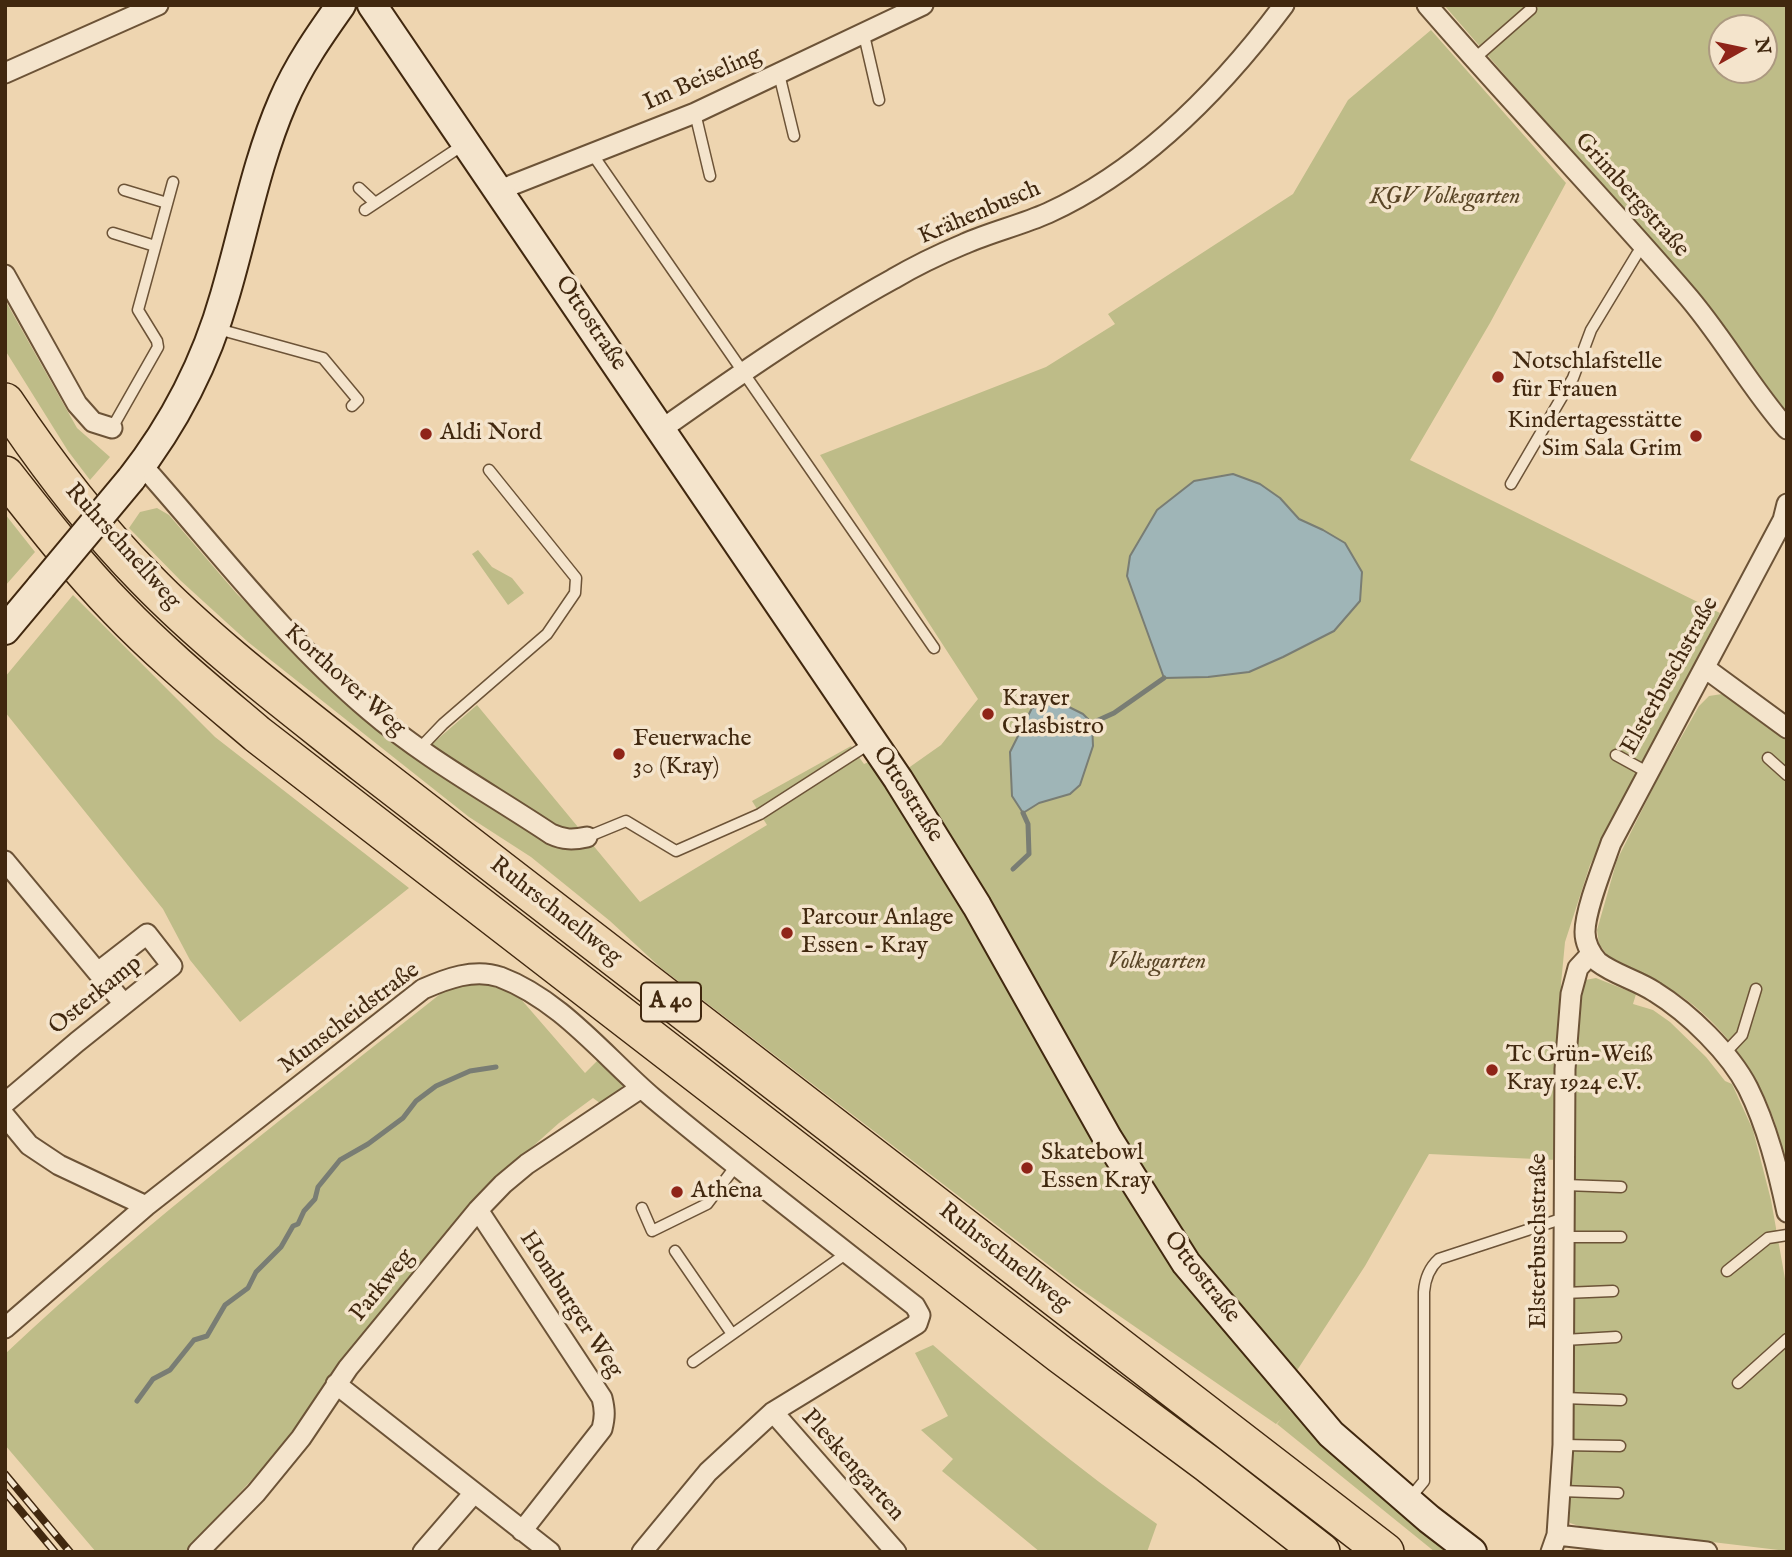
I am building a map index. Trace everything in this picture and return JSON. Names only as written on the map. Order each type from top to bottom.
[{"type":"highway","name":"Ruhrschnellweg","points":[[5,402],[69,492],[108,538],[146,580],[223,650],[365,765],[1385,1552]]},
{"type":"highway","name":"Ruhrschnellweg","points":[[5,475],[71,558],[119,611],[257,734],[1061,1355],[1321,1552]]},
{"type":"street","points":[[5,73],[158,5]]},
{"type":"street","points":[[5,630],[136,472],[176,412],[193,380],[214,327],[267,142],[282,101],[304,59],[341,5]]},
{"type":"street","name":"Ottostraße","points":[[372,5],[873,742],[954,868],[1030,997],[1108,1139],[1186,1263],[1331,1434],[1472,1552]]},
{"type":"street","name":"Im Beiseling","points":[[500,192],[695,113],[923,5]]},
{"type":"street","name":"Krähenbusch","points":[[662,429],[824,319],[894,278],[964,244],[1048,213],[1106,182],[1143,155],[1191,111],[1254,45],[1284,5]]},
{"type":"street","name":"Grimbergstraße","points":[[1427,5],[1686,294],[1787,429]]},
{"type":"street","points":[[5,275],[77,404],[93,422],[112,428]]},
{"type":"street","name":"Korthover Weg","points":[[136,472],[289,633],[370,711],[420,748],[551,834],[561,839],[587,837]]},
{"type":"street","name":"Elsterbuschstraße","points":[[1554,1543],[1561,1491],[1563,1445],[1565,1069],[1571,994],[1578,968],[1591,954],[1585,932],[1595,889],[1611,843],[1783,520],[1787,504]]},
{"type":"street","points":[[1705,668],[1787,727]]},
{"type":"street","points":[[5,861],[124,1004]]},
{"type":"street","name":"Osterkamp","points":[[5,1103],[172,966],[147,934],[98,972]]},
{"type":"street","points":[[1591,954],[1605,967],[1655,992],[1683,1013],[1723,1054],[1747,1086],[1761,1118],[1787,1212]]},
{"type":"street","name":"Munscheidstraße","points":[[5,1328],[146,1206],[423,989],[450,978],[476,974],[497,976],[545,999],[641,1088],[735,1167],[915,1306],[920,1315],[917,1324],[773,1412]]},
{"type":"street","name":"Parkweg","points":[[198,1552],[256,1493],[301,1438],[336,1384],[478,1210],[527,1164],[641,1088]]},
{"type":"street","points":[[5,1116],[29,1145],[59,1165],[146,1206]]},
{"type":"street","name":"Homburger Weg","points":[[478,1210],[602,1398],[605,1407],[606,1416],[602,1429],[522,1531]]},
{"type":"street","points":[[336,1384],[550,1552]]},
{"type":"street","points":[[642,1552],[708,1472],[773,1412]]},
{"type":"street","name":"Pleskengarten","points":[[773,1412],[896,1552]]},
{"type":"street","points":[[423,1552],[474,1493]]},
{"type":"street","points":[[1554,1543],[1707,1552]]},
{"type":"lane","points":[[1474,59],[1531,9]]},
{"type":"lane","points":[[864,35],[879,100]]},
{"type":"lane","points":[[779,74],[794,136]]},
{"type":"lane","points":[[695,113],[710,176]]},
{"type":"lane","points":[[365,210],[466,143]]},
{"type":"lane","points":[[593,155],[934,648]]},
{"type":"lane","points":[[112,428],[158,347],[138,310],[173,182]]},
{"type":"lane","points":[[359,188],[375,203]]},
{"type":"lane","points":[[124,190],[167,203]]},
{"type":"lane","points":[[114,233],[155,246]]},
{"type":"lane","points":[[1511,484],[1573,378],[1591,330],[1637,254],[1644,247]]},
{"type":"lane","points":[[214,327],[323,358],[358,400],[352,406]]},
{"type":"lane","points":[[420,748],[443,724],[547,634],[575,593],[576,578],[489,470]]},
{"type":"lane","points":[[587,837],[626,821],[676,851],[760,814],[873,742]]},
{"type":"lane","points":[[1616,755],[1647,772]]},
{"type":"lane","points":[[1768,758],[1787,775]]},
{"type":"lane","points":[[1723,1054],[1742,1035],[1756,989]]},
{"type":"lane","points":[[642,1208],[652,1231],[707,1204],[735,1167]]},
{"type":"lane","points":[[1565,1185],[1621,1187]]},
{"type":"lane","points":[[1408,1501],[1424,1481],[1424,1292],[1431,1266],[1439,1259],[1565,1227],[1621,1237]]},
{"type":"lane","points":[[1727,1271],[1768,1238],[1787,1235]]},
{"type":"lane","points":[[675,1251],[732,1334]]},
{"type":"lane","points":[[693,1362],[847,1252]]},
{"type":"lane","points":[[1564,1293],[1613,1291]]},
{"type":"lane","points":[[1564,1340],[1616,1337]]},
{"type":"lane","points":[[1738,1383],[1787,1339]]},
{"type":"lane","points":[[1563,1398],[1621,1400]]},
{"type":"lane","points":[[1563,1445],[1620,1446]]},
{"type":"lane","points":[[1561,1491],[1618,1493]]},
{"type":"green space","points":[[1444,5],[1787,5],[1787,412],[1716,319]]},
{"type":"green space","name":"Volksgarten","points":[[1431,30],[1566,183],[1490,323],[1410,460],[1720,613],[1590,865],[1565,942],[1561,984],[1557,1160],[1429,1154],[1365,1266],[1294,1375],[1289,1410],[1453,1552],[1435,1552],[1277,1424],[1281,1419],[1276,1424],[1076,1286],[661,968],[610,921],[531,857],[469,817],[248,642],[181,581],[129,528],[140,512],[157,508],[169,515],[237,594],[354,708],[395,745],[417,757],[477,705],[640,902],[767,825],[752,801],[851,746],[864,764],[869,762],[897,776],[941,745],[978,699],[820,455],[1046,367],[1115,324],[1108,314],[1293,194],[1348,100]]},
{"type":"green space","points":[[5,300],[77,428],[110,457],[90,480],[68,451],[5,350]]},
{"type":"green space","points":[[5,514],[35,552],[5,586]]},
{"type":"green space","points":[[478,550],[492,567],[512,578],[524,593],[508,605],[472,554]]},
{"type":"green space","points":[[73,595],[215,737],[409,888],[240,1022],[190,960],[163,909],[5,712],[5,677]]},
{"type":"green space","points":[[1722,694],[1737,699],[1787,740],[1787,1167],[1767,1102],[1736,1050],[1694,1005],[1669,988],[1607,955],[1599,944],[1597,930],[1617,860],[1657,780],[1699,706],[1709,696]]},
{"type":"green space","points":[[1596,978],[1636,994],[1633,1004],[1653,1010],[1670,1022],[1706,1057],[1725,1081],[1732,1084],[1753,1130],[1771,1200],[1787,1290],[1787,1551],[1579,1526],[1570,1523],[1568,1517],[1571,1068],[1578,989],[1585,980]]},
{"type":"green space","points":[[465,984],[513,990],[585,1073],[600,1058],[623,1083],[622,1091],[604,1106],[593,1098],[559,1123],[494,1181],[295,1434],[184,1552],[96,1552],[5,1445],[5,1354],[112,1258],[223,1166],[449,987]]},
{"type":"green space","points":[[933,1345],[1042,1438],[1157,1524],[1147,1552],[1040,1552],[942,1471],[953,1459],[921,1430],[948,1416],[915,1353]]},
{"type":"shaded area","points":[[1233,474],[1260,484],[1280,498],[1299,519],[1345,543],[1362,572],[1360,601],[1334,631],[1249,672],[1208,677],[1164,678],[1127,576],[1130,556],[1157,510],[1194,481]]},
{"type":"shaded area","points":[[1061,703],[1083,714],[1092,723],[1093,746],[1080,785],[1070,794],[1039,803],[1023,813],[1012,796],[1010,752],[1032,708]]},
{"type":"waterway","points":[[1092,723],[1114,713],[1164,678]]},
{"type":"waterway","points":[[1013,869],[1029,854],[1028,824],[1023,813]]},
{"type":"waterway","points":[[137,1401],[153,1379],[170,1370],[194,1340],[207,1336],[225,1305],[248,1288],[256,1272],[281,1247],[293,1226],[298,1224],[304,1211],[315,1199],[318,1187],[340,1160],[368,1144],[403,1118],[416,1101],[436,1086],[470,1071],[496,1067]]},
{"type":"railway","points":[[5,1474],[70,1552]]},
{"type":"railway","points":[[5,1492],[55,1552]]},
{"type":"place","name":"Notschlafstelle für Frauen","points":[[1498,377]]},
{"type":"place","name":"Aldi Nord","points":[[426,434]]},
{"type":"place","name":"Kindertagesstätte Sim Sala Grim","points":[[1696,436]]},
{"type":"place","name":"Krayer Glasbistro","points":[[988,714]]},
{"type":"place","name":"Feuerwache 30 (Kray)","points":[[619,754]]},
{"type":"place","name":"Parcour Anlage Essen - Kray","points":[[787,933]]},
{"type":"place","name":"Tc Grün-Weiß Kray 1924 e.V.","points":[[1492,1070]]},
{"type":"place","name":"Skatebowl Essen Kray","points":[[1027,1168]]},
{"type":"place","name":"Athena","points":[[677,1192]]},
{"type":"park label","name":"KGV Volksgarten","points":[[1445,198]]}]
